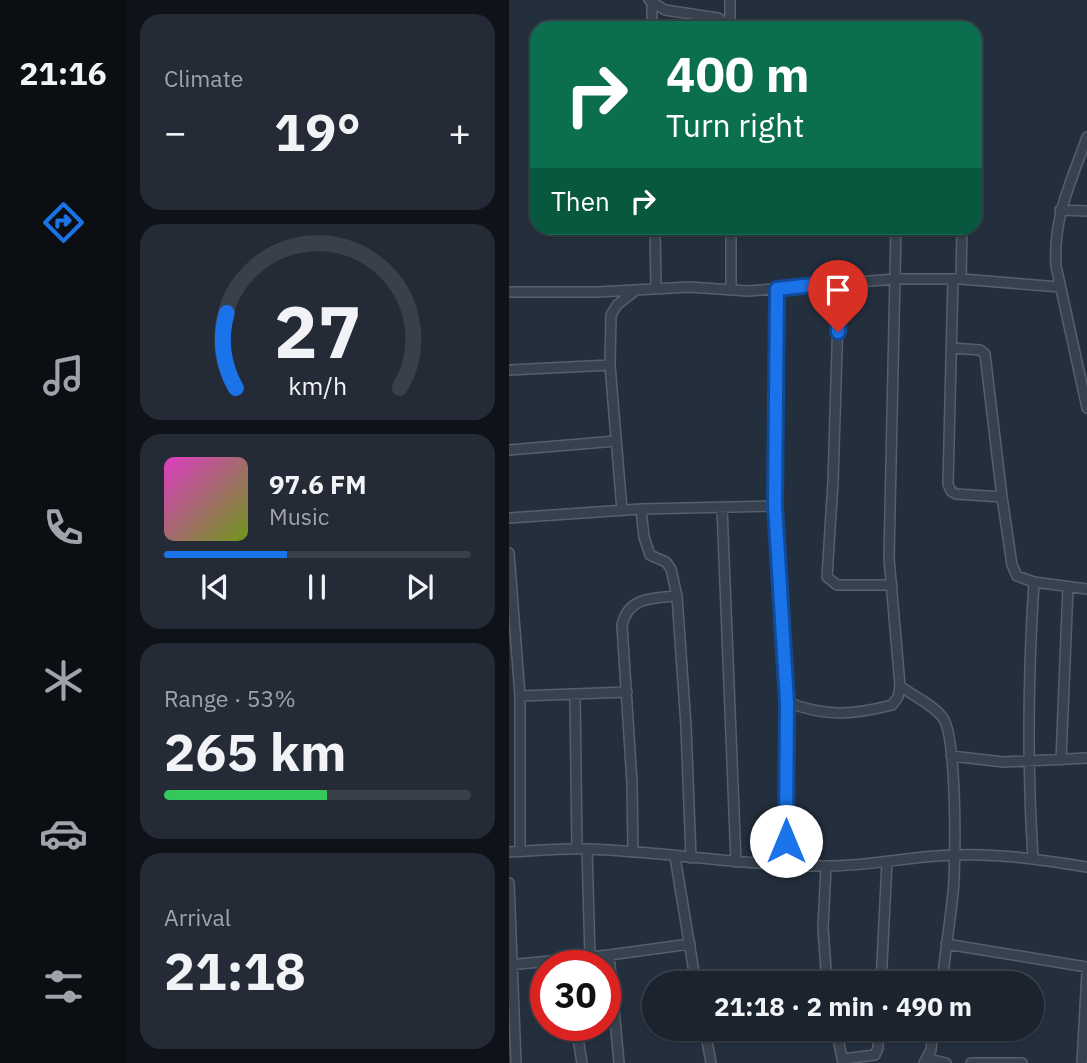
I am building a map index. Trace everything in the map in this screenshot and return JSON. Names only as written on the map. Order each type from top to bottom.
[{"type":"street","points":[[729,21],[730,0]]},
{"type":"street","points":[[651,1],[665,10],[718,18],[722,21]]},
{"type":"street","points":[[651,1],[652,21]]},
{"type":"street","points":[[1087,137],[1060,210],[1055,250],[1060,287],[1087,408]]},
{"type":"street","points":[[1060,210],[1087,211]]},
{"type":"street","points":[[655,235],[656,288]]},
{"type":"street","points":[[731,235],[731,290]]},
{"type":"street","points":[[787,702],[809,711],[827,714],[892,705],[898,697],[900,686],[889,558],[896,235]]},
{"type":"street","points":[[961,235],[952,348],[948,484],[956,494],[1002,497]]},
{"type":"street","points":[[509,292],[598,292],[689,287],[777,289],[895,279],[957,279],[1060,287]]},
{"type":"street","points":[[839,282],[833,482],[827,577],[837,585],[892,585]]},
{"type":"street","points":[[777,289],[775,506],[787,702],[786,865]]},
{"type":"street","points":[[622,510],[610,365],[612,314],[617,305],[636,290]]},
{"type":"street","points":[[952,348],[980,350],[985,354],[1002,497],[1012,565],[1017,576],[1034,582],[1087,589]]},
{"type":"street","points":[[509,370],[610,365]]},
{"type":"street","points":[[509,450],[616,441]]},
{"type":"street","points":[[509,518],[641,509],[775,506]]},
{"type":"street","points":[[722,508],[736,862]]},
{"type":"street","points":[[641,509],[650,555],[666,562],[671,569],[677,596],[691,858]]},
{"type":"street","points":[[509,553],[520,696],[520,851]]},
{"type":"street","points":[[1033,859],[1028,762],[1029,656],[1034,582]]},
{"type":"street","points":[[1061,760],[1068,587]]},
{"type":"street","points":[[633,852],[622,625],[625,613],[635,604],[647,599],[677,596]]},
{"type":"street","points":[[900,686],[943,718],[949,730],[953,896],[943,971]]},
{"type":"street","points":[[520,696],[627,692]]},
{"type":"street","points":[[575,695],[589,950]]},
{"type":"street","points":[[509,750],[521,751]]},
{"type":"street","points":[[951,756],[1028,762],[1087,758]]},
{"type":"street","points":[[509,852],[582,849],[736,862],[826,866],[953,855],[1033,859],[1087,867]]},
{"type":"street","points":[[675,857],[694,971]]},
{"type":"street","points":[[882,971],[887,862]]},
{"type":"street","points":[[826,866],[823,928],[826,971]]},
{"type":"street","points":[[509,883],[515,1063]]},
{"type":"street","points":[[621,953],[690,944]]},
{"type":"street","points":[[946,944],[1087,970],[1082,1063]]},
{"type":"street","points":[[511,965],[530,964]]},
{"type":"street","points":[[578,1041],[582,1063]]},
{"type":"street","points":[[617,1041],[619,1063]]},
{"type":"street","points":[[707,1041],[711,1063]]},
{"type":"street","points":[[839,1041],[843,1061],[875,1055],[878,1041]]},
{"type":"street","points":[[930,1041],[926,1061],[946,1063]]},
{"type":"street","points":[[971,1063],[1022,1063]]},
{"type":"route","points":[[786,841],[787,702],[775,506],[777,289],[839,282],[838,332]]}]
